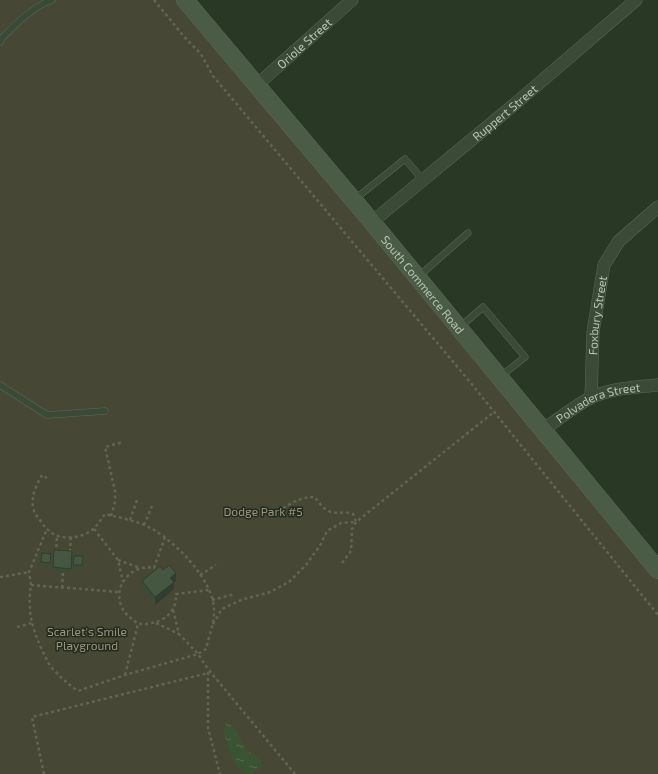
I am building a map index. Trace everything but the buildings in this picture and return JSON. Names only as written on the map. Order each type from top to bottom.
[{"type":"street","name":"South Commerce Road","points":[[185,0],[354,200],[658,570]]},
{"type":"street","name":"Oriole Street","points":[[256,85],[352,0]]},
{"type":"street","name":"Ruppert Street","points":[[372,222],[516,103],[636,0]]},
{"type":"street","name":"Foxbury Street","points":[[591,398],[593,332],[604,266],[619,241],[658,207]]},
{"type":"street","name":"Polvadera Street","points":[[543,430],[591,398],[621,389],[658,385]]},
{"type":"lane","points":[[0,42],[2,38],[22,18],[45,1],[52,0]]},
{"type":"lane","points":[[354,200],[405,159],[423,180]]},
{"type":"lane","points":[[417,277],[468,233]]},
{"type":"lane","points":[[459,328],[483,307],[525,357],[500,377]]},
{"type":"lane","points":[[0,385],[47,415],[105,411]]},
{"type":"path","points":[[154,0],[186,39],[202,54],[213,76],[494,412],[658,615]]},
{"type":"path","points":[[342,563],[351,551],[352,529],[356,522],[494,412]]},
{"type":"path","points":[[111,516],[115,491],[105,447],[123,442]]},
{"type":"path","points":[[47,529],[30,572],[31,585],[29,601],[32,623],[51,667],[63,680],[78,691],[125,675],[198,654],[206,650],[213,624],[214,607],[209,590],[189,559],[165,537],[144,525],[105,514],[94,529],[84,535],[71,537],[57,535],[47,529],[35,514],[33,507],[33,497],[36,486],[42,475],[48,478]]},
{"type":"path","points":[[282,509],[296,500],[305,497],[315,497],[321,506],[331,512],[347,512],[353,514],[356,522]]},
{"type":"path","points":[[130,520],[138,500]]},
{"type":"path","points":[[144,525],[152,506]]},
{"type":"path","points":[[213,624],[222,609],[241,600],[270,592],[288,582],[306,565],[321,544],[327,531],[341,523],[356,522]]},
{"type":"path","points":[[94,529],[118,560],[122,582]]},
{"type":"path","points":[[56,553],[57,535]]},
{"type":"path","points":[[70,554],[71,537]]},
{"type":"path","points":[[118,560],[140,568],[154,568],[165,537]]},
{"type":"path","points":[[200,575],[216,565]]},
{"type":"path","points":[[140,568],[130,573],[122,582],[119,592],[120,604],[125,613],[138,624],[156,623],[165,618],[173,609],[176,594],[209,590]]},
{"type":"path","points":[[0,577],[30,572]]},
{"type":"path","points":[[62,588],[63,572]]},
{"type":"path","points":[[31,585],[119,592]]},
{"type":"path","points":[[212,600],[235,594]]},
{"type":"path","points":[[173,609],[179,634]]},
{"type":"path","points":[[17,628],[32,623]]},
{"type":"path","points":[[156,623],[179,634],[198,654],[208,669],[295,774]]},
{"type":"path","points":[[125,675],[138,624]]},
{"type":"path","points":[[208,669],[208,728],[220,774]]},
{"type":"path","points":[[44,774],[32,718],[208,673]]},
{"type":"green space","name":"Dodge Park #5","points":[[0,0],[181,0],[658,576],[658,774],[0,774]]},
{"type":"water","points":[[226,721],[234,727],[245,749],[260,759],[262,767],[250,774],[241,771],[234,761],[224,735]]},
{"type":"park label","name":"Scarlet's Smile Playground","points":[[87,638]]}]
